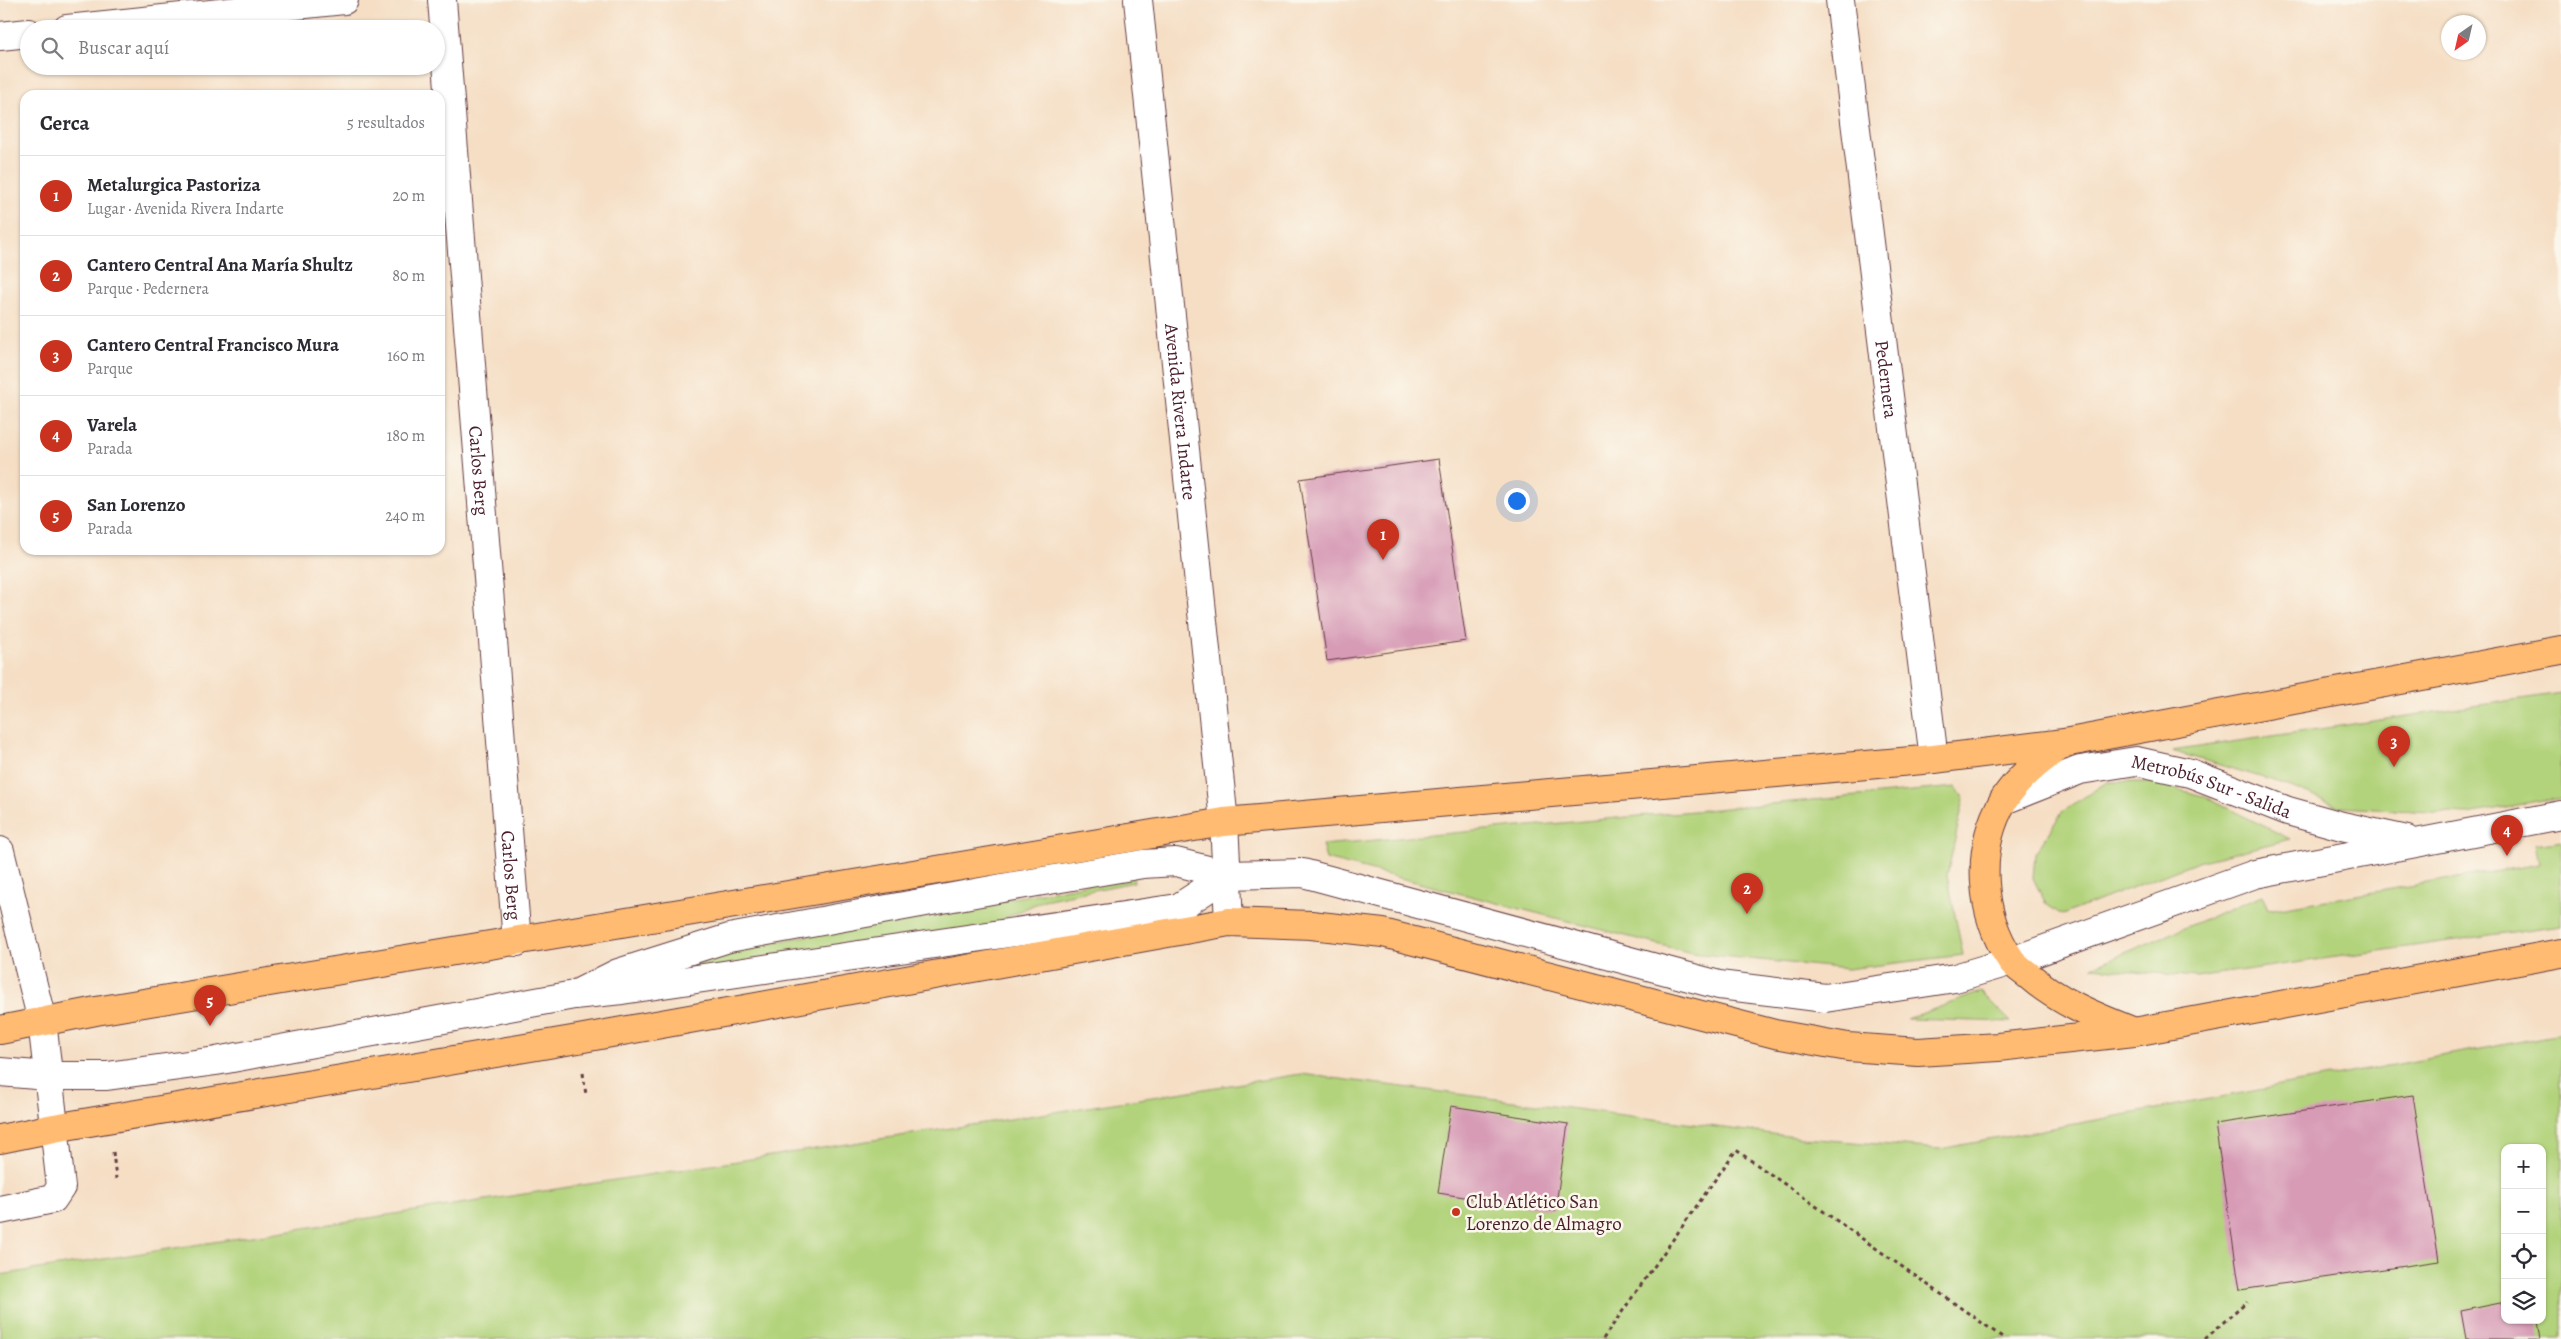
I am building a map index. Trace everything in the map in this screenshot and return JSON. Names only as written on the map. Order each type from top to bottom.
[{"type":"main road","points":[[0,1030],[42,1021],[1224,822],[1934,759],[2064,743],[2561,650]]},
{"type":"main road","points":[[2064,743],[2032,767],[2004,800],[1994,819],[1985,856],[1984,885],[1993,925],[2012,961],[2033,980],[2073,1007],[2134,1032]]},
{"type":"main road","points":[[0,1139],[54,1128],[560,1042],[1229,922],[1311,925],[1383,933],[1775,1034],[1848,1047],[1918,1052],[1998,1047],[2134,1032],[2561,953]]},
{"type":"street","points":[[153,20],[344,0]]},
{"type":"street","name":"Carlos Berg","points":[[442,0],[444,20]]},
{"type":"street","name":"Avenida Rivera Indarte","points":[[1138,0],[1224,822],[1229,922]]},
{"type":"street","name":"Pedernera","points":[[1840,0],[1934,759]]},
{"type":"street","points":[[0,36],[20,34]]},
{"type":"street","name":"Carlos Berg","points":[[445,38],[517,942]]},
{"type":"street","name":"Metrobús Sur - Salida","points":[[2004,800],[2080,770],[2136,761],[2190,773],[2297,814],[2342,826],[2421,842]]},
{"type":"street","points":[[574,995],[618,973],[729,938],[1143,864],[1176,862],[1228,874],[1303,873],[1719,985],[1825,998],[1954,978],[2012,961],[2255,874],[2503,824],[2561,815]]},
{"type":"street","points":[[1143,864],[1224,822]]},
{"type":"street","points":[[0,851],[42,1021],[61,1187],[53,1199],[0,1210]]},
{"type":"street","points":[[0,1072],[48,1076],[107,1076],[216,1061],[574,995],[1178,908],[1228,874]]},
{"type":"path","points":[[1603,1339],[1736,1150],[2005,1339]]},
{"type":"path","points":[[2205,1339],[2247,1301]]},
{"type":"green space","points":[[2561,693],[2561,797],[2467,814],[2340,807],[2281,783],[2172,751]]},
{"type":"green space","points":[[2107,782],[2151,782],[2203,796],[2290,839],[2198,862],[2062,915],[2046,904],[2033,878],[2035,854],[2062,812]]},
{"type":"green space","points":[[1956,787],[1964,799],[1947,875],[1963,955],[1847,969],[1692,953],[1326,859],[1322,845]]},
{"type":"green space","points":[[2561,840],[2561,925],[2196,977],[2092,967],[2262,895],[2268,910],[2539,864],[2535,844]]},
{"type":"green space","points":[[1133,876],[1134,882],[1044,900],[984,928],[618,982],[746,947]]},
{"type":"green space","points":[[1981,992],[2011,1022],[1907,1019]]},
{"type":"green space","name":"Club Atlético San Lorenzo de Almagro","points":[[2561,1034],[2561,1339],[0,1339],[0,1275],[1301,1074],[1803,1138],[1940,1149]]},
{"type":"building","points":[[1439,459],[1466,641],[1327,661],[1300,479]]},
{"type":"building","points":[[2413,1095],[2439,1261],[2240,1290],[2215,1124]]},
{"type":"building","points":[[1451,1106],[1568,1124],[1555,1211],[1438,1193]]},
{"type":"building","points":[[2501,1303],[2501,1324],[2539,1324],[2541,1339],[2466,1339],[2461,1311]]},
{"type":"place","name":"Metalurgica Pastoriza","points":[[1383,560]]},
{"type":"place","name":"Cantero Central Francisco Mura","points":[[2394,767]]},
{"type":"place","name":"Varela","points":[[2507,856]]},
{"type":"place","name":"Cantero Central Ana María Shultz","points":[[1747,914]]},
{"type":"place","name":"San Lorenzo","points":[[210,1026]]},
{"type":"place","name":"Club Atlético San Lorenzo de Almagro","points":[[1456,1212]]}]
